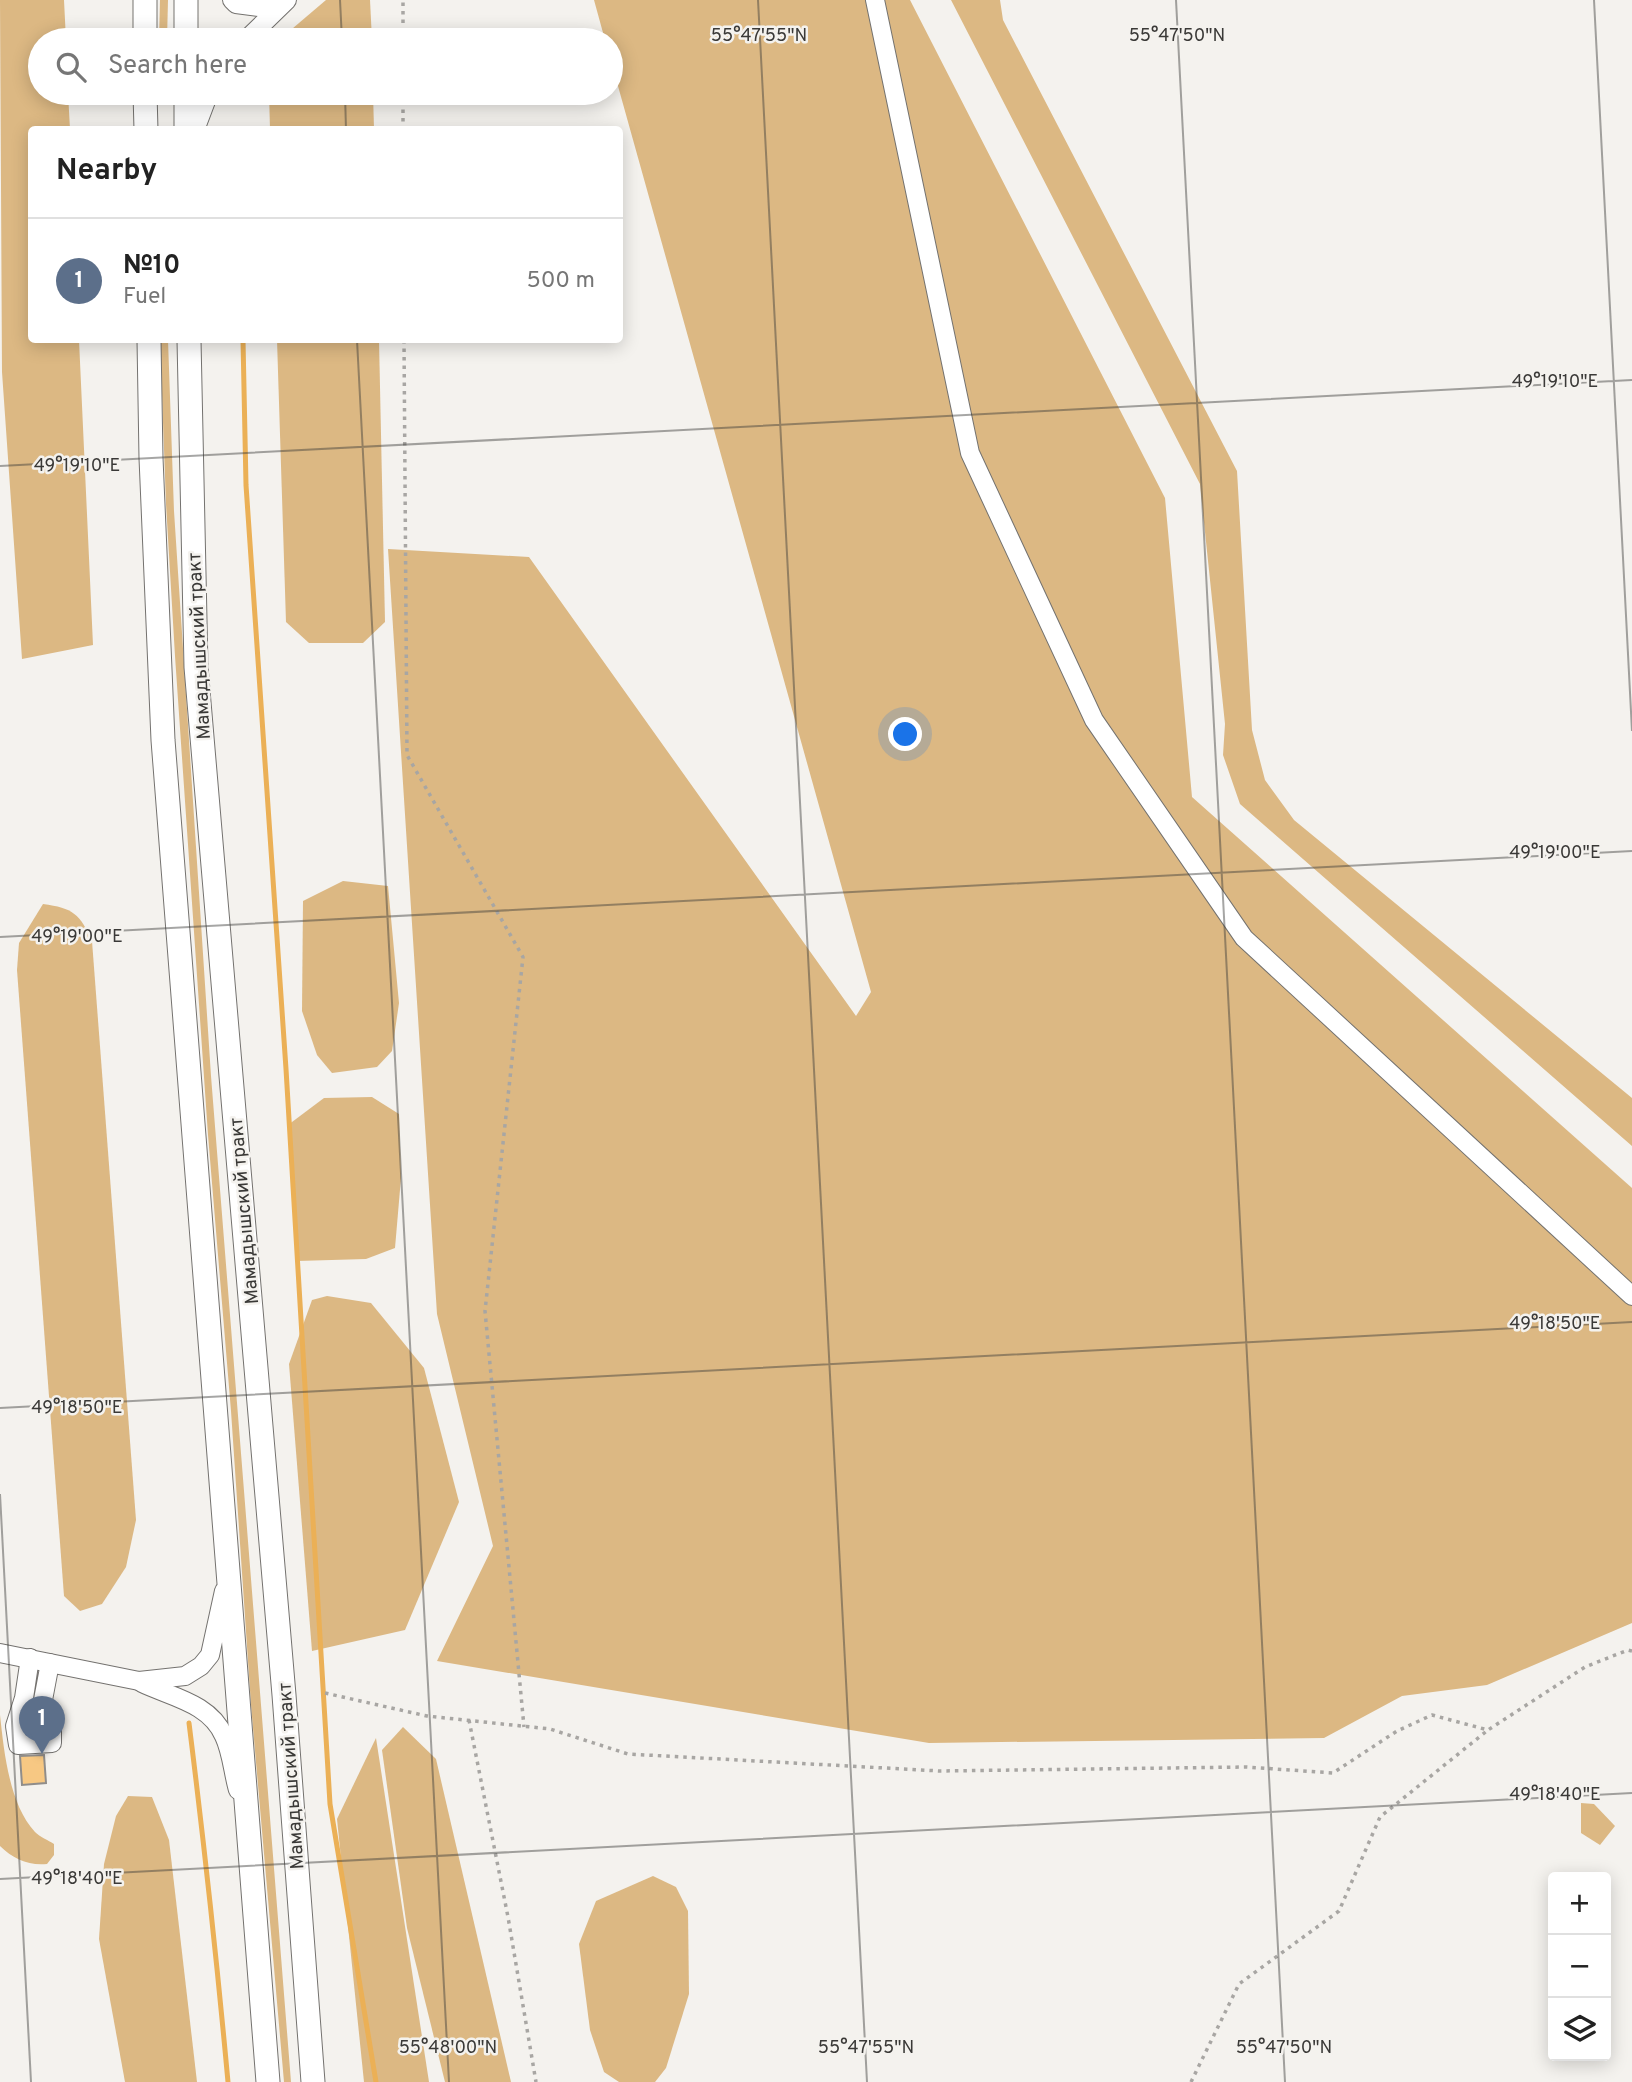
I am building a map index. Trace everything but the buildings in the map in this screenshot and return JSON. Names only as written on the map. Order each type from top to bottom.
[{"type":"main road","points":[[145,0],[145,28]]},
{"type":"main road","points":[[186,0],[186,28]]},
{"type":"main road","points":[[145,105],[146,126]]},
{"type":"main road","points":[[186,105],[186,126]]},
{"type":"main road","name":"Мамадышский тракт","points":[[149,343],[163,740],[268,2082]]},
{"type":"main road","name":"Мамадышский тракт","points":[[189,343],[196,667],[284,1695],[313,2082]]},
{"type":"street","points":[[136,0],[143,28]]},
{"type":"street","points":[[232,0],[236,4],[281,5]]},
{"type":"street","points":[[875,0],[971,453],[1094,720],[1244,938],[1632,1296]]},
{"type":"street","points":[[258,28],[281,5]]},
{"type":"street","points":[[197,126],[204,105]]},
{"type":"street","points":[[139,1681],[185,1676],[206,1661],[215,1639],[228,1573]]},
{"type":"street","points":[[0,1653],[139,1681],[189,1702],[213,1718],[226,1738],[233,1774],[248,1820]]},
{"type":"street","points":[[30,1658],[24,1698],[15,1726],[18,1745],[52,1743],[52,1725],[43,1700],[50,1663]]},
{"type":"path","points":[[403,0],[403,28]]},
{"type":"path","points":[[403,105],[403,126]]},
{"type":"path","points":[[404,343],[407,755],[523,957],[485,1311],[524,1727]]},
{"type":"path","points":[[1191,2082],[1239,1984],[1339,1911],[1380,1818],[1488,1730],[1584,1667],[1628,1650],[1632,1651]]},
{"type":"path","points":[[326,1693],[427,1716],[550,1729],[628,1754],[940,1771],[1246,1767],[1333,1773],[1397,1731],[1432,1715],[1488,1730]]},
{"type":"path","points":[[469,1720],[508,1917],[536,2082]]},
{"type":"shaded area","points":[[0,0],[64,0],[65,28],[28,28],[28,105],[69,105],[70,126],[28,126],[28,343],[79,343],[93,645],[22,659],[2,372]]},
{"type":"shaded area","points":[[160,0],[168,0],[167,28],[159,28]]},
{"type":"shaded area","points":[[326,0],[370,0],[371,28],[293,28]]},
{"type":"shaded area","points":[[594,0],[910,0],[1165,498],[1192,797],[1632,1188],[1632,1623],[1487,1685],[1402,1696],[1324,1738],[929,1743],[437,1661],[493,1546],[437,1314],[388,549],[529,557],[856,1016],[871,992],[623,104],[623,28],[602,28]]},
{"type":"shaded area","points":[[951,0],[1000,0],[1003,20],[1237,471],[1252,730],[1265,780],[1294,820],[1632,1098],[1632,1146],[1240,804],[1223,755],[1225,724],[1200,484]]},
{"type":"shaded area","points":[[269,105],[373,105],[374,126],[270,126]]},
{"type":"shaded area","points":[[160,343],[168,343],[174,511],[211,1076],[291,2082],[284,2082],[251,1705],[231,1411],[208,1135],[166,504]]},
{"type":"shaded area","points":[[277,343],[379,343],[385,622],[363,643],[309,643],[286,622]]},
{"type":"shaded area","points":[[343,881],[388,886],[399,1003],[392,1051],[377,1067],[332,1073],[317,1055],[302,1011],[303,901]]},
{"type":"shaded area","points":[[43,904],[69,910],[79,918],[92,941],[136,1520],[126,1567],[102,1604],[80,1611],[64,1596],[17,970],[19,943]]},
{"type":"shaded area","points":[[372,1097],[399,1114],[401,1178],[395,1248],[366,1259],[297,1261],[288,1125],[324,1098]]},
{"type":"shaded area","points":[[327,1296],[371,1303],[424,1368],[459,1502],[405,1630],[312,1651],[289,1364],[312,1300]]},
{"type":"shaded area","points":[[0,1715],[9,1776],[19,1807],[35,1832],[54,1844],[54,1855],[47,1864],[22,1861],[0,1846]]},
{"type":"shaded area","points":[[403,1727],[436,1759],[511,2082],[445,2082],[407,1928],[382,1750]]},
{"type":"shaded area","points":[[376,1738],[429,2082],[364,2082],[337,1819]]},
{"type":"shaded area","points":[[128,1796],[152,1797],[169,1840],[197,2082],[125,2082],[99,1939],[104,1864],[116,1816]]},
{"type":"shaded area","points":[[1581,1803],[1594,1804],[1615,1826],[1600,1845],[1581,1833]]},
{"type":"shaded area","points":[[653,1876],[676,1887],[688,1911],[689,1994],[666,2068],[655,2082],[619,2082],[604,2072],[590,2030],[579,1944],[596,1901]]},
{"type":"waterway","points":[[243,343],[246,485],[286,1069],[330,1804],[376,2082]]},
{"type":"waterway","points":[[189,1723],[228,2082]]},
{"type":"place","name":"№10","points":[[42,1754]]}]
